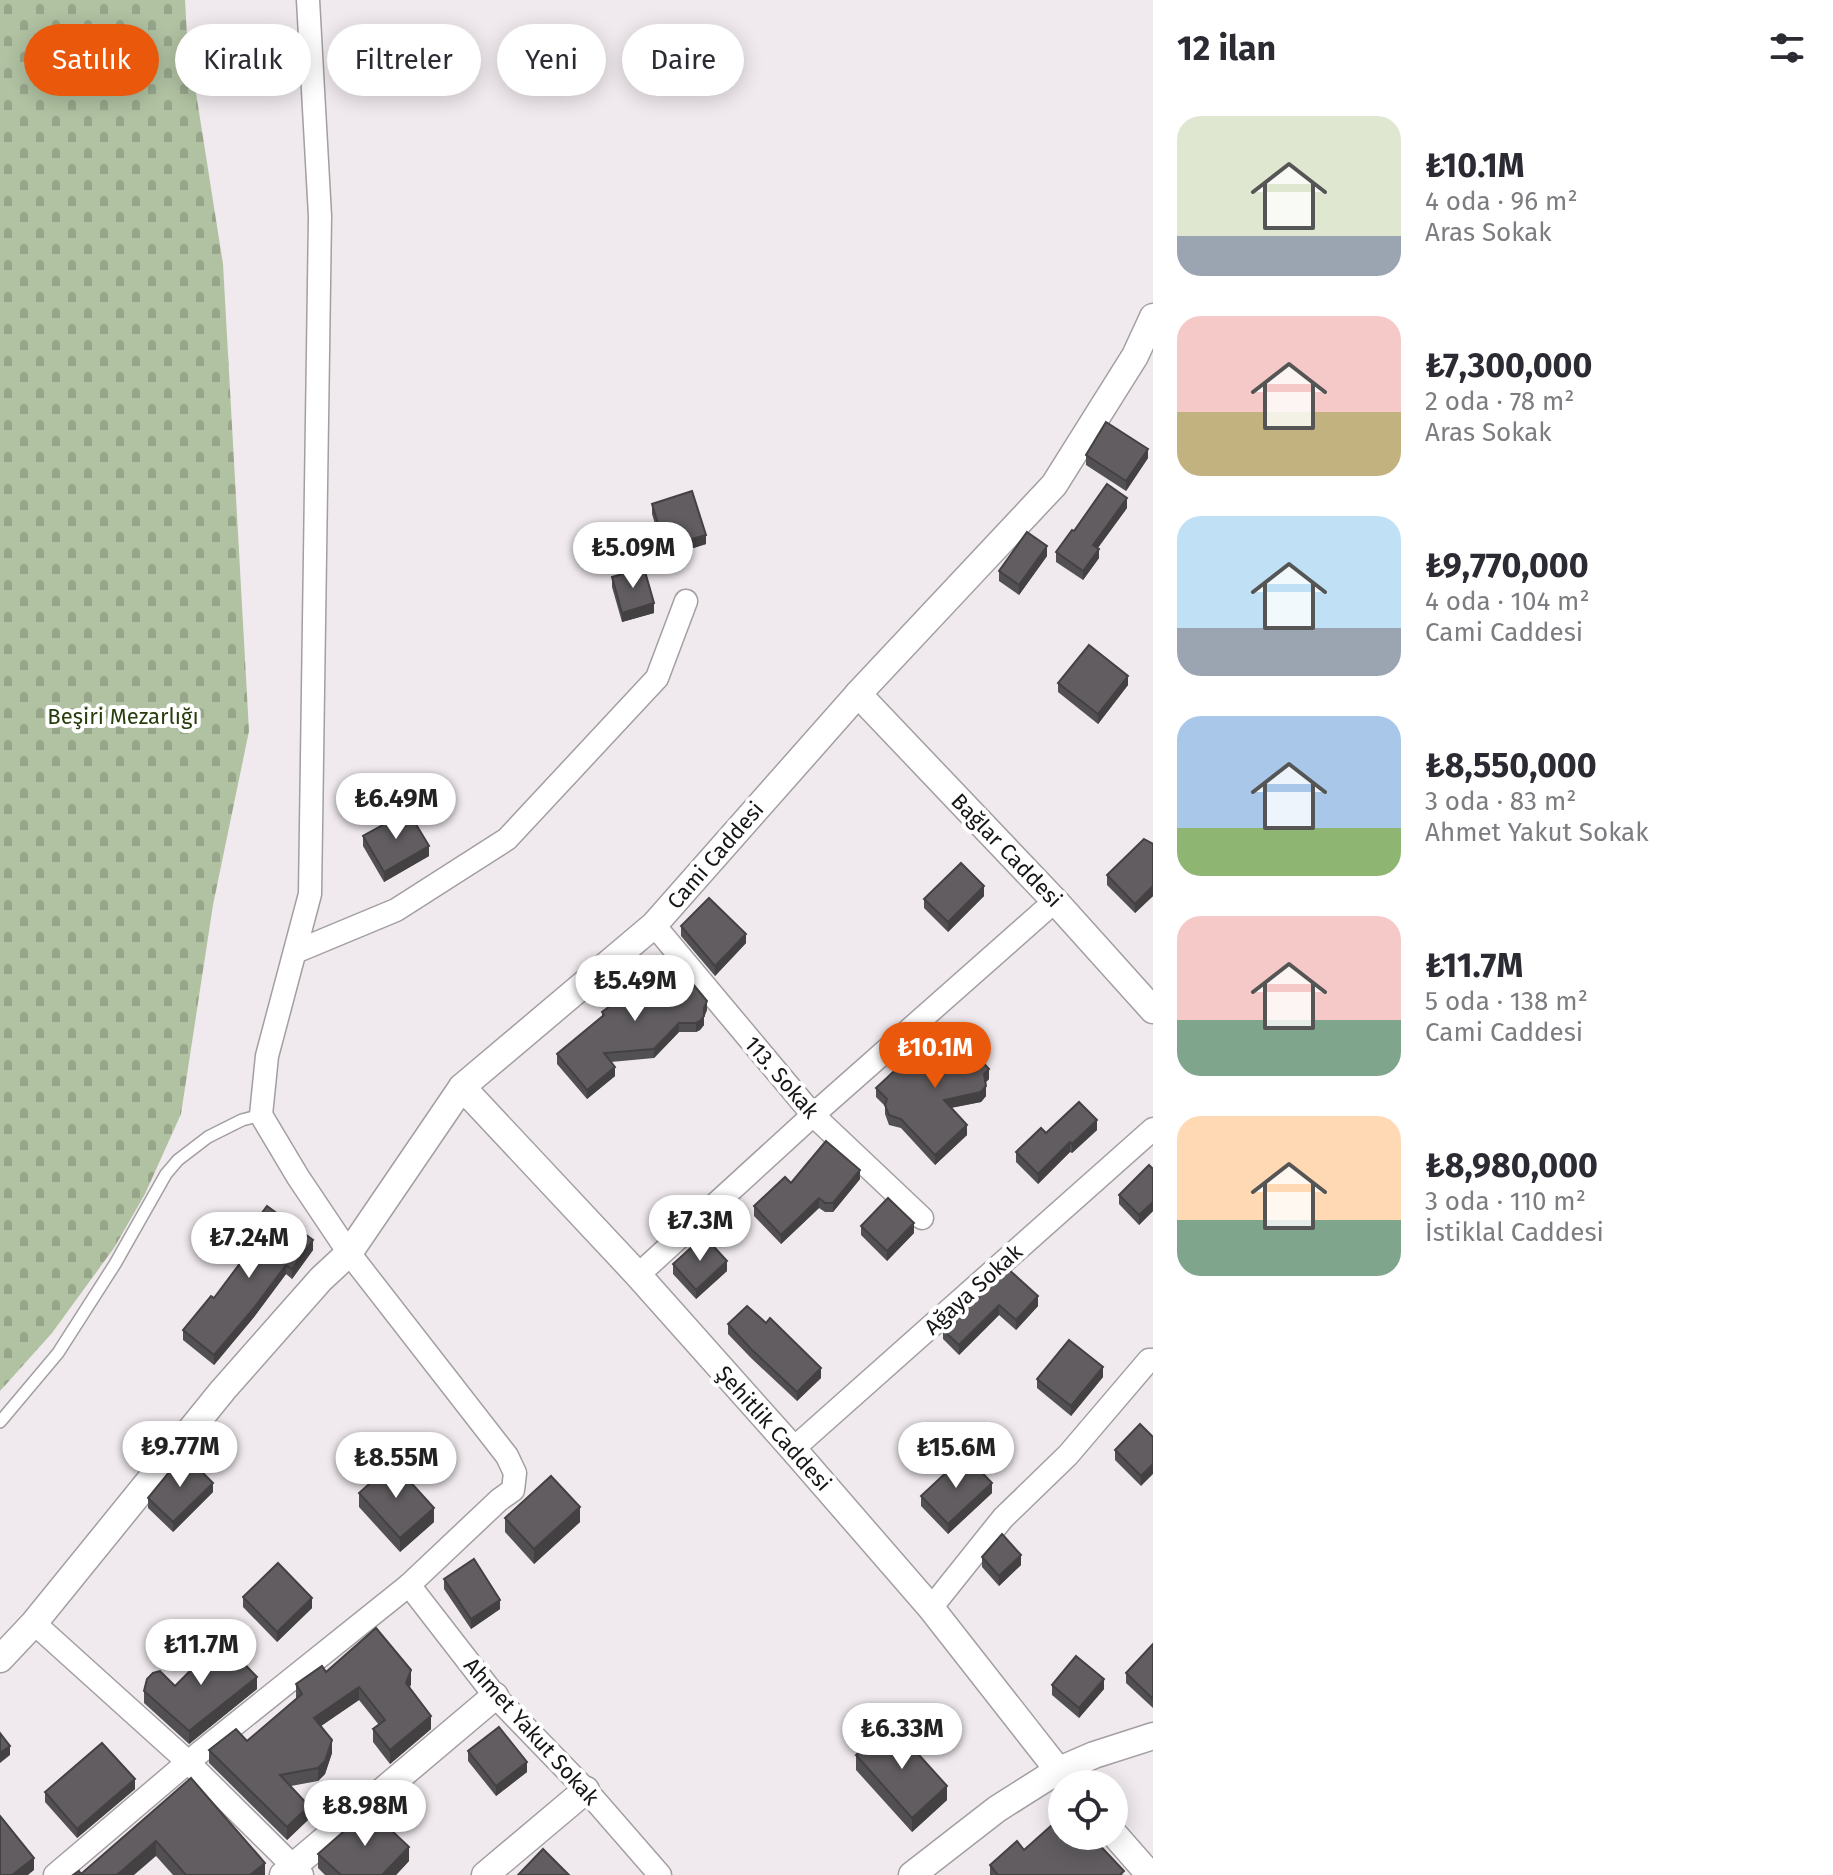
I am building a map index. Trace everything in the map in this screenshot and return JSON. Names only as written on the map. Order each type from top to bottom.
[{"type":"street","points":[[55,1875],[188,1762],[409,1585],[513,1490],[515,1473],[507,1456],[349,1253],[261,1115],[267,1056],[310,894],[320,216],[308,0]]},
{"type":"street","name":"Cami Caddesi","points":[[0,1659],[34,1623],[223,1390],[321,1279],[349,1253],[462,1087],[654,925],[858,694],[1054,485],[1135,356],[1153,317]]},
{"type":"street","points":[[295,952],[396,910],[507,839],[657,678],[686,601]]},
{"type":"street","name":"Bağlar Caddesi","points":[[858,694],[1055,901],[1153,1010]]},
{"type":"street","points":[[638,1275],[1055,901]]},
{"type":"street","name":"113. Sokak","points":[[654,925],[813,1115],[922,1218]]},
{"type":"street","name":"Şehitlik Caddesi","points":[[462,1087],[638,1275],[793,1449],[931,1608],[1058,1770]]},
{"type":"street","name":"Ağaya Sokak","points":[[793,1449],[1153,1129]]},
{"type":"street","points":[[931,1608],[1003,1518],[1068,1455],[1138,1372],[1149,1360],[1153,1360]]},
{"type":"street","name":"Ahmet Yakut Sokak","points":[[409,1585],[495,1696],[586,1790],[660,1875]]},
{"type":"street","points":[[34,1623],[188,1762],[293,1872],[495,1696]]},
{"type":"street","points":[[1073,1770],[1094,1755],[1153,1736]]},
{"type":"street","points":[[912,1875],[997,1809],[1048,1784]]},
{"type":"street","points":[[485,1875],[586,1790]]},
{"type":"street","points":[[1128,1850],[1150,1875]]},
{"type":"lane","points":[[0,1422],[58,1353],[94,1299],[166,1174],[178,1160],[208,1137],[233,1124],[261,1115]]},
{"type":"green space","name":"Beşiri Mezarlığı","points":[[0,0],[185,0],[186,24],[175,24],[175,96],[196,96],[223,264],[249,731],[213,905],[181,1114],[145,1194],[114,1248],[52,1333],[0,1391]]},
{"type":"building","points":[[1106,422],[1148,449],[1126,481],[1086,455]]},
{"type":"building","points":[[1107,484],[1127,498],[1093,545],[1099,549],[1083,571],[1056,552]]},
{"type":"building","points":[[692,491],[706,535],[665,547],[652,504]]},
{"type":"building","points":[[1027,532],[1047,546],[1019,585],[999,571]]},
{"type":"building","points":[[644,568],[654,603],[622,613],[612,577]]},
{"type":"building","points":[[1089,645],[1128,676],[1098,714],[1058,683]]},
{"type":"building","points":[[408,811],[429,846],[384,872],[363,836]]},
{"type":"building","points":[[1144,839],[1153,844],[1153,886],[1135,904],[1107,875]]},
{"type":"building","points":[[961,863],[984,886],[948,922],[924,899]]},
{"type":"building","points":[[709,898],[746,934],[715,966],[681,926]]},
{"type":"building","points":[[673,960],[707,1001],[704,1016],[696,1023],[679,1023],[654,1049],[604,1053],[615,1067],[587,1090],[557,1054],[604,1015],[602,1012]]},
{"type":"building","points":[[951,1028],[989,1069],[984,1074],[986,1086],[981,1092],[944,1100],[967,1125],[935,1155],[901,1119],[889,1115],[885,1105],[887,1099],[876,1088],[906,1060],[911,1065]]},
{"type":"building","points":[[1079,1102],[1097,1120],[1038,1174],[1016,1152],[1041,1128],[1046,1133]]},
{"type":"building","points":[[826,1141],[860,1170],[833,1203],[825,1203],[819,1198],[781,1235],[754,1206],[785,1177],[791,1183]]},
{"type":"building","points":[[1149,1165],[1153,1169],[1153,1202],[1139,1215],[1119,1195]]},
{"type":"building","points":[[888,1198],[914,1223],[887,1251],[861,1226]]},
{"type":"building","points":[[267,1206],[313,1240],[292,1269],[286,1265],[214,1355],[183,1330],[211,1296],[214,1298],[256,1242],[246,1235]]},
{"type":"building","points":[[704,1236],[727,1261],[696,1290],[673,1264]]},
{"type":"building","points":[[1007,1268],[1038,1296],[1016,1320],[999,1305],[959,1345],[943,1330]]},
{"type":"building","points":[[747,1306],[766,1323],[770,1318],[821,1368],[797,1392],[728,1324]]},
{"type":"building","points":[[1069,1340],[1103,1367],[1071,1406],[1037,1379]]},
{"type":"building","points":[[1140,1424],[1153,1437],[1153,1464],[1141,1476],[1115,1450]]},
{"type":"building","points":[[184,1454],[213,1483],[173,1522],[148,1498]]},
{"type":"building","points":[[965,1455],[992,1483],[948,1524],[921,1496]]},
{"type":"building","points":[[393,1463],[434,1508],[400,1538],[359,1493]]},
{"type":"building","points":[[551,1476],[580,1507],[534,1549],[505,1518]]},
{"type":"building","points":[[1002,1534],[1021,1555],[999,1576],[982,1557]]},
{"type":"building","points":[[474,1559],[500,1600],[471,1619],[444,1579]]},
{"type":"building","points":[[278,1563],[312,1598],[277,1632],[243,1597]]},
{"type":"building","points":[[376,1628],[411,1670],[406,1683],[431,1716],[390,1750],[373,1729],[385,1720],[359,1687],[314,1718],[332,1740],[325,1761],[318,1768],[280,1775],[309,1806],[287,1827],[209,1750],[236,1729],[247,1741],[302,1694],[296,1684],[322,1666],[326,1672]]},
{"type":"building","points":[[221,1640],[257,1677],[189,1731],[144,1691],[147,1679],[160,1671],[175,1686]]},
{"type":"building","points":[[1153,1644],[1153,1699],[1126,1673]]},
{"type":"building","points":[[1076,1656],[1104,1679],[1079,1708],[1052,1685]]},
{"type":"building","points":[[891,1724],[947,1786],[912,1818],[856,1755]]},
{"type":"building","points":[[499,1727],[527,1762],[496,1786],[468,1751]]},
{"type":"building","points":[[0,1733],[10,1746],[0,1753]]},
{"type":"building","points":[[102,1743],[135,1779],[77,1829],[45,1792]]},
{"type":"building","points":[[191,1778],[265,1863],[250,1875],[186,1875],[156,1841],[117,1875],[73,1875],[79,1871],[81,1874]]},
{"type":"building","points":[[369,1809],[409,1847],[382,1875],[341,1875],[318,1854]]},
{"type":"building","points":[[0,1816],[34,1858],[12,1875],[0,1875]]},
{"type":"building","points":[[1048,1829],[1048,1850],[1104,1850],[1124,1871],[1120,1875],[998,1875],[990,1865],[1017,1841],[1024,1850]]},
{"type":"building","points":[[543,1849],[569,1875],[518,1875]]}]
